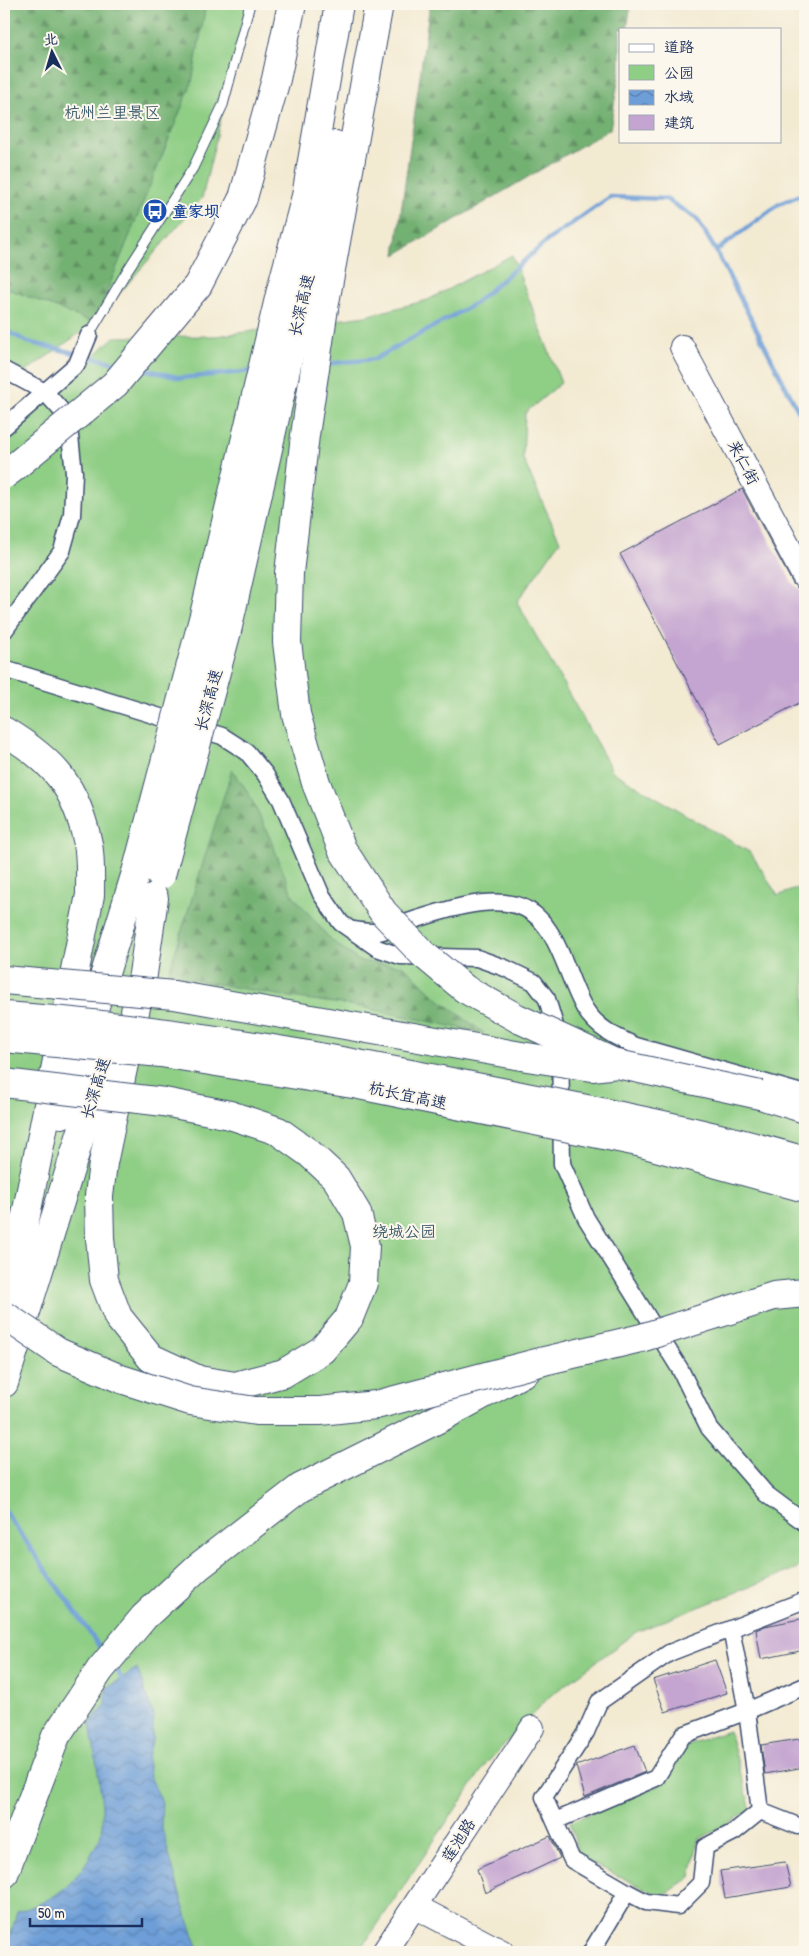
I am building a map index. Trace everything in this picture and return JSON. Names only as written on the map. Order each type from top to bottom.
[{"type":"highway","points":[[7,474],[115,384],[198,285],[242,198],[276,79],[292,4]]},
{"type":"highway","name":"长深高速","points":[[302,299],[306,196],[340,4]]},
{"type":"highway","name":"长深高速","points":[[4,1383],[150,880],[227,631],[366,4]]},
{"type":"highway","points":[[378,4],[302,299],[305,435],[289,573],[287,642],[296,714],[316,783],[342,849],[383,912],[422,954],[465,989],[517,1018],[616,1064],[760,1095],[805,1109]]},
{"type":"highway","points":[[4,731],[26,745],[59,773],[76,802],[88,846],[90,894],[18,1255]]},
{"type":"highway","points":[[4,1083],[164,1102],[230,1115],[278,1130],[309,1153],[336,1178],[357,1213],[364,1246],[363,1283],[349,1318],[322,1350],[284,1373],[235,1386],[200,1380],[151,1358],[118,1318],[104,1280],[98,1196],[103,1163],[143,974],[150,880]]},
{"type":"highway","name":"长深高速","points":[[4,1295],[109,965],[150,880]]},
{"type":"highway","points":[[4,980],[174,995],[527,1058],[592,1067],[616,1064]]},
{"type":"highway","name":"杭长宜高速","points":[[4,1016],[160,1032],[371,1065],[647,1122],[805,1161]]},
{"type":"highway","name":"杭长宜高速","points":[[4,1038],[161,1053],[359,1085],[638,1142],[805,1188]]},
{"type":"highway","points":[[4,1315],[58,1352],[121,1379],[190,1401],[256,1411],[320,1411],[376,1406],[544,1361],[641,1338],[774,1296],[805,1293]]},
{"type":"highway","points":[[4,1874],[56,1736],[100,1670],[144,1617],[198,1567],[300,1488],[442,1417],[544,1361]]},
{"type":"street","points":[[4,427],[76,364],[89,335]]},
{"type":"street","name":"来仁街","points":[[682,347],[805,578]]},
{"type":"street","points":[[4,370],[44,392],[68,418],[74,473],[72,515],[62,551],[4,630]]},
{"type":"street","points":[[4,670],[222,736],[247,752],[265,774],[281,800],[321,894],[341,923],[377,948],[400,956],[477,958],[505,968],[534,982],[547,999],[560,1042],[562,1164],[586,1218],[680,1369],[709,1428],[766,1494],[805,1523]]},
{"type":"street","points":[[353,930],[379,932],[441,911],[488,902],[516,905],[536,914],[549,930],[585,1008],[600,1027],[615,1037],[636,1046],[805,1094]]},
{"type":"street","points":[[760,1811],[734,1832],[705,1847],[701,1883],[678,1906],[646,1902],[572,1860],[544,1797],[586,1732],[599,1702],[669,1653],[800,1602],[805,1603]]},
{"type":"street","points":[[730,1629],[747,1711],[760,1811]]},
{"type":"street","points":[[555,1822],[656,1778],[683,1735],[747,1711],[805,1686]]},
{"type":"street","name":"莲池路","points":[[384,1952],[532,1728]]},
{"type":"street","points":[[760,1811],[798,1826]]},
{"type":"street","points":[[592,1952],[627,1892]]},
{"type":"street","points":[[416,1906],[502,1952]]},
{"type":"lane","points":[[89,335],[94,323],[197,160],[224,105],[250,4]]},
{"type":"green space","name":"杭州兰里景区","points":[[4,4],[248,4],[202,198],[94,323],[4,387]]},
{"type":"green space","name":"杭州兰里景区","points":[[4,4],[206,4],[192,82],[94,323],[4,287]]},
{"type":"green space","points":[[430,4],[631,4],[627,28],[619,28],[619,75],[610,129],[395,255]]},
{"type":"green space","name":"绕城公园","points":[[512,255],[561,383],[525,413],[523,459],[560,541],[517,602],[613,772],[751,853],[778,896],[805,885],[805,1565],[636,1632],[550,1696],[486,1764],[359,1952],[4,1952],[4,441],[114,337],[216,336],[366,316],[428,300]]},
{"type":"green space","points":[[232,770],[248,792],[271,840],[292,894],[330,939],[359,961],[404,966],[436,997],[484,1033],[356,1006],[283,996],[168,975]]},
{"type":"green space","points":[[729,1731],[751,1810],[698,1840],[691,1877],[662,1897],[579,1857],[570,1822],[659,1785],[689,1744]]},
{"type":"water","points":[[137,1668],[154,1717],[152,1741],[147,1760],[150,1777],[162,1802],[161,1825],[184,1909],[200,1952],[6,1952],[17,1912],[53,1897],[71,1883],[86,1863],[100,1838],[102,1823],[101,1795],[90,1723],[106,1704],[106,1689]]},
{"type":"building","points":[[742,489],[793,584],[802,591],[805,598],[805,700],[720,744],[620,554]]},
{"type":"building","points":[[805,1618],[805,1650],[761,1659],[756,1630],[765,1626]]},
{"type":"building","points":[[715,1660],[727,1693],[665,1712],[653,1680]]},
{"type":"building","points":[[805,1738],[805,1767],[765,1774],[761,1745]]},
{"type":"building","points":[[635,1745],[645,1772],[585,1797],[576,1766]]},
{"type":"building","points":[[550,1836],[560,1858],[485,1893],[477,1869]]},
{"type":"building","points":[[785,1862],[791,1887],[725,1898],[720,1871]]},
{"type":"waterway","points":[[716,251],[779,204],[805,193]]},
{"type":"waterway","points":[[325,364],[375,359],[474,304],[548,240],[610,197],[666,199],[697,219],[716,251],[805,424]]},
{"type":"waterway","points":[[4,330],[28,342],[120,364]]},
{"type":"waterway","points":[[139,368],[181,378],[253,371]]},
{"type":"waterway","points":[[4,1510],[103,1652]]},
{"type":"waterway","points":[[115,1668],[124,1682]]},
{"type":"place","name":"童家坝","points":[[155,211]]}]
